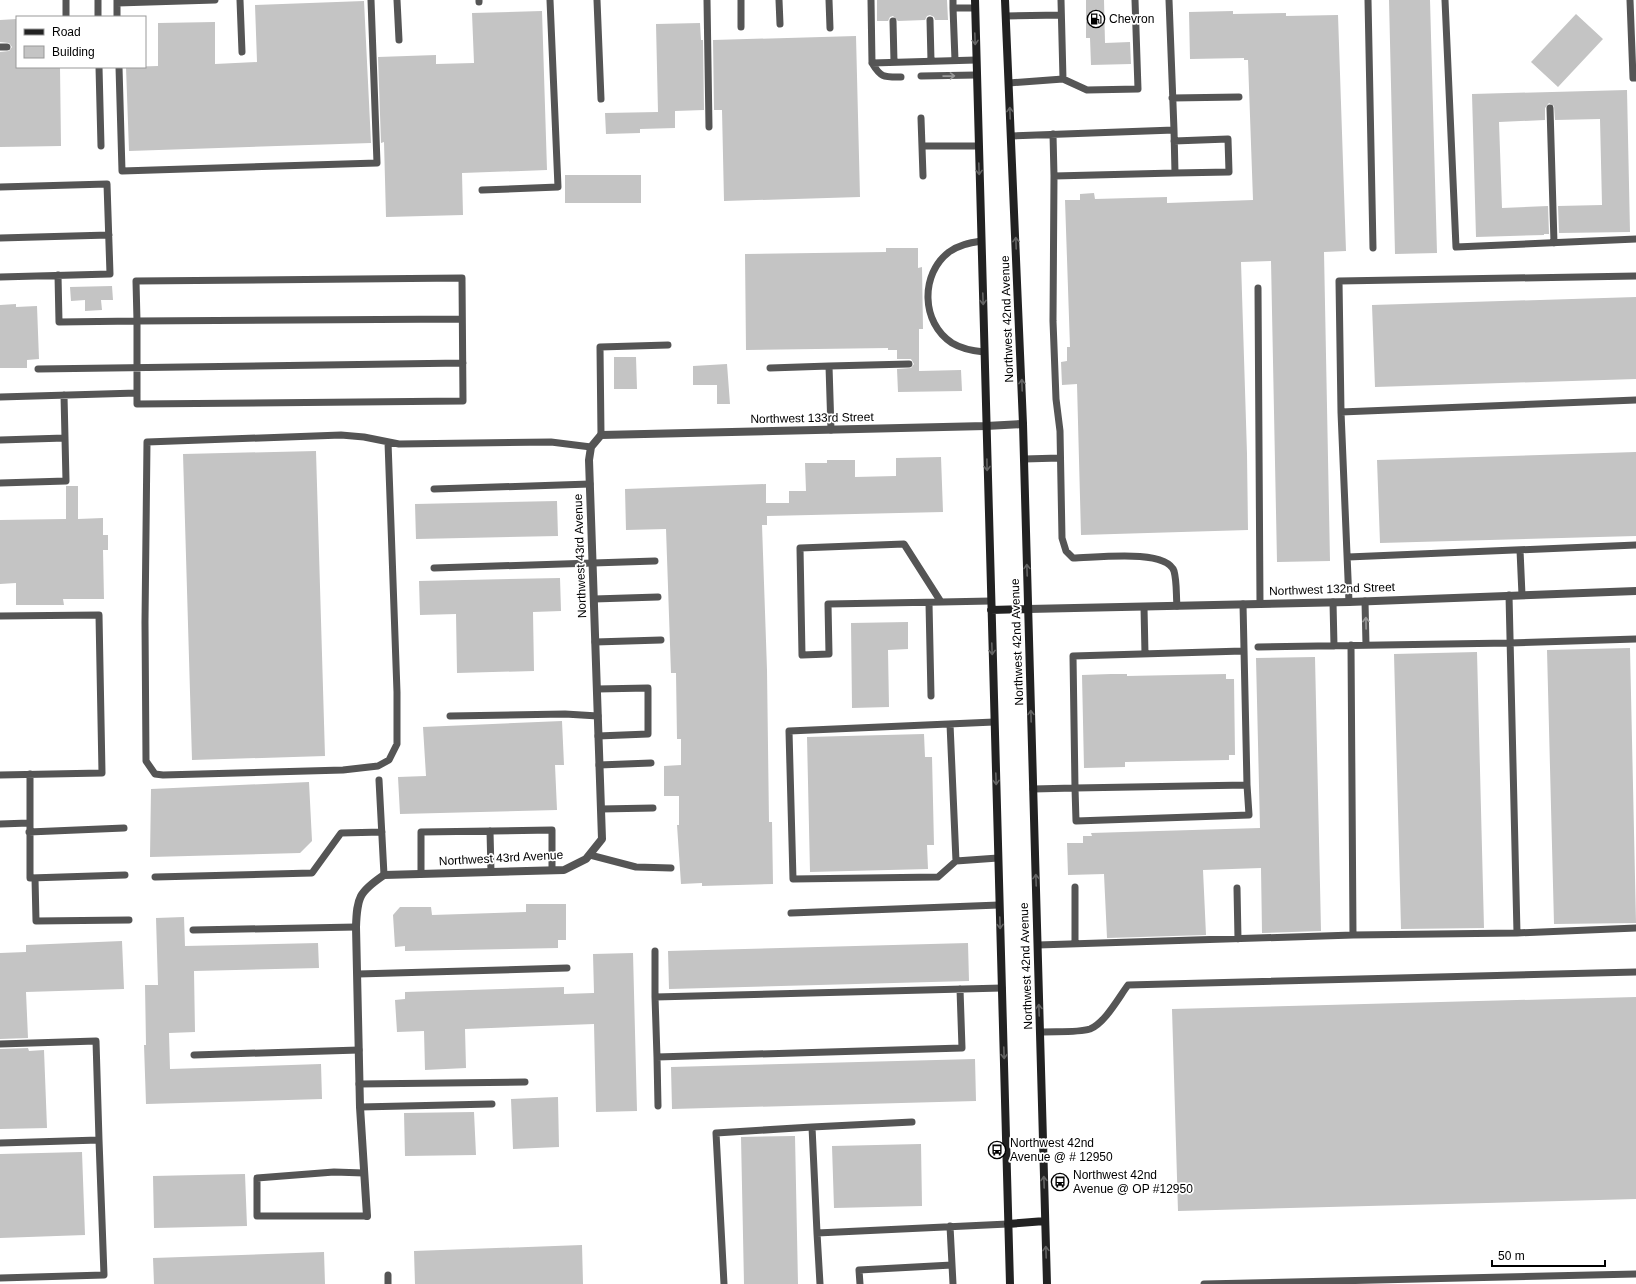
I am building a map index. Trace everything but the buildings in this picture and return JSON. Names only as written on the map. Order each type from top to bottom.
[{"type":"main road","name":"Northwest 42nd Avenue","points":[[1005,0],[1023,424],[1047,1284]]},
{"type":"main road","name":"Northwest 42nd Avenue","points":[[975,4],[1010,1284]]},
{"type":"main road","points":[[991,610],[1028,609]]},
{"type":"main road","points":[[1008,1224],[1045,1221]]},
{"type":"street","name":"Northwest 133rd Street","points":[[601,436],[1023,424]]},
{"type":"street","points":[[591,447],[601,436]]},
{"type":"street","name":"Northwest 43rd Avenue","points":[[384,875],[564,870],[586,859],[602,839],[589,460],[591,447]]},
{"type":"street","name":"Northwest 132nd Street","points":[[1028,609],[1349,602],[1636,591]]},
{"type":"street","points":[[367,1216],[360,1107],[356,926],[357,903],[367,886],[384,875]]},
{"type":"lane","points":[[66,0],[66,16]]},
{"type":"lane","points":[[98,0],[98,16]]},
{"type":"lane","points":[[117,16],[117,2],[215,0]]},
{"type":"lane","points":[[240,0],[242,52]]},
{"type":"lane","points":[[119,68],[122,171],[377,162],[371,0]]},
{"type":"lane","points":[[397,0],[399,40]]},
{"type":"lane","points":[[482,190],[558,186],[550,0]]},
{"type":"lane","points":[[597,0],[601,99]]},
{"type":"lane","points":[[707,0],[709,127]]},
{"type":"lane","points":[[741,0],[741,27]]},
{"type":"lane","points":[[779,0],[780,24]]},
{"type":"lane","points":[[829,0],[830,28]]},
{"type":"lane","points":[[871,0],[872,63],[878,74],[886,77],[901,77]]},
{"type":"lane","points":[[953,0],[955,60]]},
{"type":"lane","points":[[1061,0],[1063,80]]},
{"type":"lane","points":[[1009,83],[1063,80],[1087,90],[1138,89],[1135,0]]},
{"type":"lane","points":[[1169,0],[1175,173]]},
{"type":"lane","points":[[1368,0],[1373,248]]},
{"type":"lane","points":[[1445,0],[1456,247],[1636,239]]},
{"type":"lane","points":[[1630,0],[1633,78],[1636,78]]},
{"type":"lane","points":[[953,8],[975,4]]},
{"type":"lane","points":[[1006,16],[1061,15]]},
{"type":"lane","points":[[930,20],[931,61]]},
{"type":"lane","points":[[893,21],[894,62]]},
{"type":"lane","points":[[872,63],[976,60]]},
{"type":"lane","points":[[99,68],[101,146]]},
{"type":"lane","points":[[921,76],[976,75]]},
{"type":"lane","points":[[1172,98],[1238,97]]},
{"type":"lane","points":[[1550,108],[1554,243]]},
{"type":"lane","points":[[921,118],[923,176]]},
{"type":"lane","points":[[1011,136],[1174,130]]},
{"type":"lane","points":[[1052,134],[1054,176],[1053,321],[1056,399],[1060,431],[1062,538],[1066,551],[1073,558],[1149,556],[1165,561],[1173,570],[1176,606]]},
{"type":"lane","points":[[1054,176],[1229,172],[1228,139],[1174,140]]},
{"type":"lane","points":[[922,146],[978,146]]},
{"type":"lane","points":[[0,187],[107,184],[110,274],[0,277]]},
{"type":"lane","points":[[0,238],[108,235]]},
{"type":"lane","points":[[981,241],[964,244],[949,253],[937,265],[930,281],[927,298],[931,315],[939,330],[951,342],[967,350],[984,352]]},
{"type":"lane","points":[[58,275],[58,322],[462,319]]},
{"type":"lane","points":[[1349,602],[1341,412],[1338,281],[1636,276]]},
{"type":"lane","points":[[462,278],[463,401],[138,404],[137,321],[136,281],[462,278]]},
{"type":"lane","points":[[1258,288],[1260,604]]},
{"type":"lane","points":[[601,436],[600,347],[668,345]]},
{"type":"lane","points":[[38,369],[463,363]]},
{"type":"lane","points":[[770,368],[909,364]]},
{"type":"lane","points":[[829,366],[831,430]]},
{"type":"lane","points":[[0,397],[137,393]]},
{"type":"lane","points":[[0,482],[66,481],[64,395]]},
{"type":"lane","points":[[1341,412],[1636,400]]},
{"type":"lane","points":[[388,442],[397,692],[397,744],[389,760],[378,766],[343,770],[155,774],[146,761],[145,622],[147,442],[341,435],[388,442],[399,444],[551,442],[591,447]]},
{"type":"lane","points":[[0,440],[65,438]]},
{"type":"lane","points":[[1024,460],[1060,458]]},
{"type":"lane","points":[[434,489],[590,484]]},
{"type":"lane","points":[[941,602],[904,544],[800,548],[802,655],[829,654],[828,604],[929,603],[991,601]]},
{"type":"lane","points":[[1348,556],[1636,545]]},
{"type":"lane","points":[[1520,550],[1522,595]]},
{"type":"lane","points":[[434,568],[655,560]]},
{"type":"lane","points":[[1509,595],[1517,933]]},
{"type":"lane","points":[[594,599],[658,597]]},
{"type":"lane","points":[[1365,601],[1366,645]]},
{"type":"lane","points":[[1333,602],[1334,646]]},
{"type":"lane","points":[[929,603],[932,696]]},
{"type":"lane","points":[[1243,604],[1243,651],[1249,815],[1076,821],[1073,656],[1243,651]]},
{"type":"lane","points":[[1144,607],[1145,654]]},
{"type":"lane","points":[[0,616],[99,615],[102,773],[0,775]]},
{"type":"lane","points":[[1258,647],[1510,643],[1636,639]]},
{"type":"lane","points":[[595,642],[661,640]]},
{"type":"lane","points":[[1350,645],[1353,935]]},
{"type":"lane","points":[[597,689],[648,688],[648,734],[598,736]]},
{"type":"lane","points":[[450,716],[565,714],[598,716]]},
{"type":"lane","points":[[994,722],[789,731],[792,879],[938,877],[956,861],[998,858]]},
{"type":"lane","points":[[950,724],[956,861]]},
{"type":"lane","points":[[599,765],[651,763]]},
{"type":"lane","points":[[30,774],[30,878],[125,875]]},
{"type":"lane","points":[[379,780],[384,875]]},
{"type":"lane","points":[[1033,789],[1247,785]]},
{"type":"lane","points":[[601,809],[653,808]]},
{"type":"lane","points":[[0,824],[29,823]]},
{"type":"lane","points":[[29,832],[124,828]]},
{"type":"lane","points":[[422,874],[421,832],[552,830],[552,870]]},
{"type":"lane","points":[[490,831],[491,872]]},
{"type":"lane","points":[[155,878],[312,873],[341,833],[382,832]]},
{"type":"lane","points":[[590,855],[636,868],[671,868]]},
{"type":"lane","points":[[35,878],[36,921],[129,920]]},
{"type":"lane","points":[[1075,887],[1075,944]]},
{"type":"lane","points":[[1237,888],[1238,939]]},
{"type":"lane","points":[[790,913],[999,905]]},
{"type":"lane","points":[[193,930],[356,926]]},
{"type":"lane","points":[[1038,945],[1353,935],[1517,933],[1636,928]]},
{"type":"lane","points":[[655,951],[658,1106]]},
{"type":"lane","points":[[358,974],[567,968]]},
{"type":"lane","points":[[1040,1032],[1090,1029],[1109,1012],[1128,985],[1636,972]]},
{"type":"lane","points":[[655,997],[1002,988]]},
{"type":"lane","points":[[657,1057],[962,1048],[960,989]]},
{"type":"lane","points":[[0,1044],[96,1041],[104,1275],[0,1278]]},
{"type":"lane","points":[[194,1055],[359,1050]]},
{"type":"lane","points":[[360,1084],[525,1082]]},
{"type":"lane","points":[[360,1107],[492,1104]]},
{"type":"lane","points":[[724,1284],[716,1133],[912,1122]]},
{"type":"lane","points":[[812,1127],[820,1284]]},
{"type":"lane","points":[[0,1143],[99,1140]]},
{"type":"lane","points":[[364,1173],[334,1172],[257,1178],[256,1216],[367,1216]]},
{"type":"lane","points":[[817,1233],[1008,1224]]},
{"type":"lane","points":[[950,1226],[953,1284]]},
{"type":"lane","points":[[860,1284],[859,1270],[952,1265]]},
{"type":"lane","points":[[1204,1284],[1636,1274]]},
{"type":"lane","points":[[388,1275],[388,1284]]},
{"type":"place","name":"Chevron","points":[[1096,19]]},
{"type":"place","name":"Northwest 42nd Avenue @ # 12950","points":[[997,1150]]},
{"type":"place","name":"Northwest 42nd Avenue @ OP #12950","points":[[1060,1182]]}]
